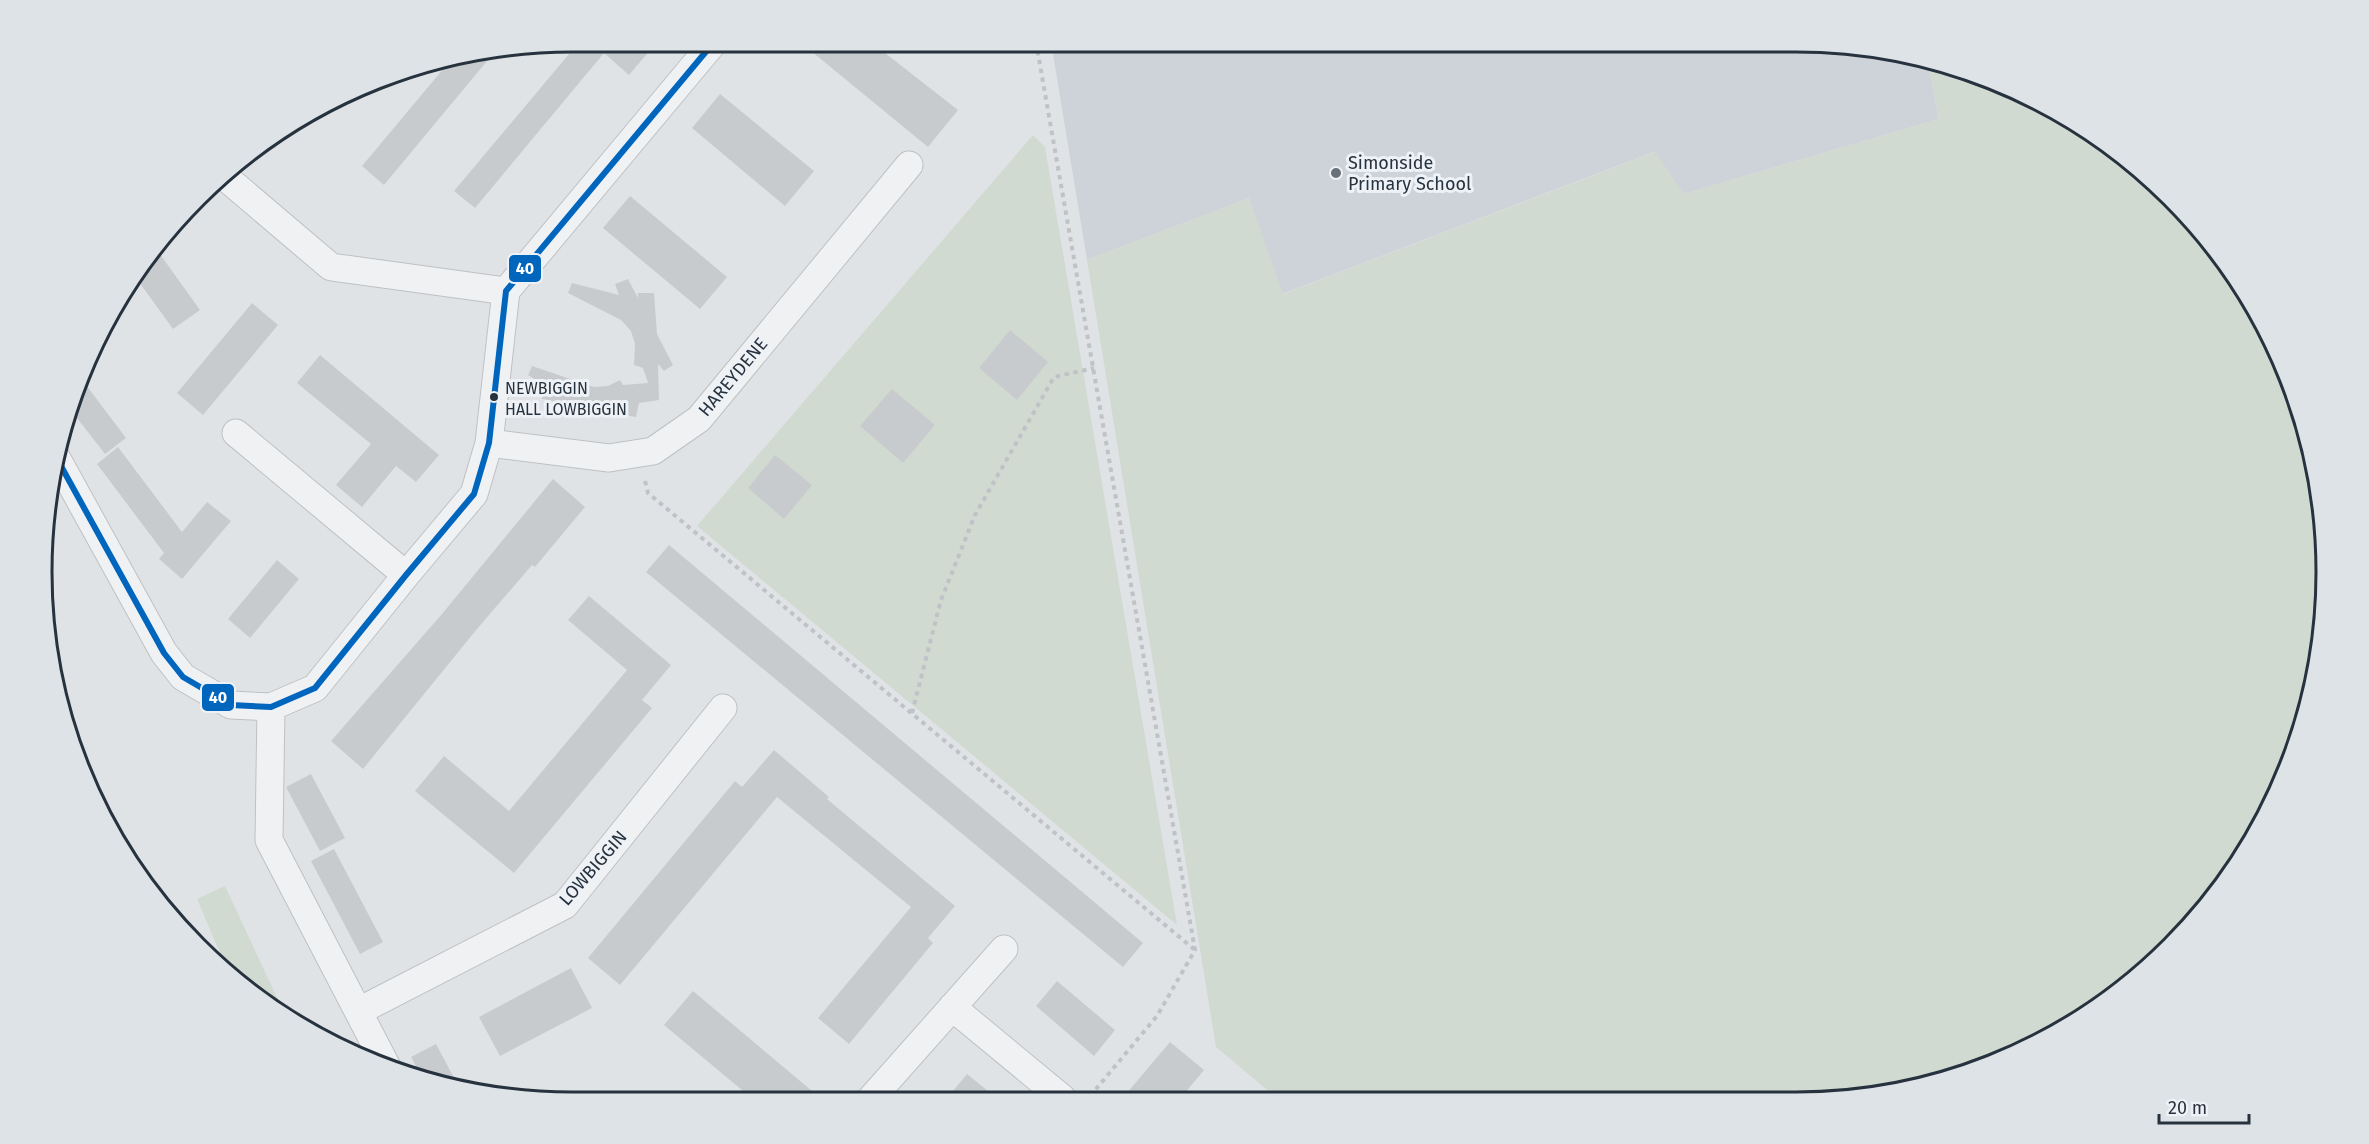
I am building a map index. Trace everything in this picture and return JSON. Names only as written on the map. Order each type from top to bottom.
[{"type":"street","points":[[63,469],[164,653],[183,677],[231,705],[271,707],[315,688],[474,494],[489,443],[506,291],[705,53]]},
{"type":"street","name":"HAREYDENE","points":[[489,443],[609,458],[653,451],[699,419],[909,165]]},
{"type":"street","points":[[229,181],[331,267],[506,291]]},
{"type":"street","points":[[236,433],[406,575]]},
{"type":"street","points":[[271,707],[269,840],[381,1055]]},
{"type":"street","name":"LOWBIGGIN","points":[[359,1011],[565,905],[723,708]]},
{"type":"street","points":[[878,1091],[1004,949]]},
{"type":"street","points":[[952,1007],[1063,1091]]},
{"type":"path","points":[[1038,53],[1195,950],[1157,1016],[1082,1091]]},
{"type":"path","points":[[912,713],[941,600],[975,515],[1054,377],[1094,368]]},
{"type":"path","points":[[638,453],[648,493],[1195,950]]},
{"type":"shaded area","name":"Simonside Primary School","points":[[1053,53],[1831,54],[1898,62],[1929,69],[1939,119],[1684,194],[1654,152],[1282,294],[1249,198],[1087,260]]},
{"type":"shaded area","points":[[1929,69],[1964,80],[2027,106],[2086,140],[2113,160],[2140,181],[2188,229],[2209,256],[2247,312],[2277,373],[2299,438],[2312,504],[2316,572],[2312,640],[2299,706],[2277,771],[2247,832],[2229,861],[2188,915],[2140,963],[2086,1004],[2027,1038],[1996,1052],[1964,1064],[1898,1082],[1865,1087],[1797,1091],[1268,1091],[1216,1047],[1087,260],[1249,198],[1283,294],[1655,152],[1684,194],[1939,119]]},
{"type":"shaded area","points":[[1033,135],[1045,147],[1177,925],[697,526]]},
{"type":"shaded area","points":[[225,886],[278,1001],[221,955],[197,899]]},
{"type":"building","points":[[570,53],[604,53],[475,208],[454,191]]},
{"type":"building","points":[[604,53],[648,53],[629,75]]},
{"type":"building","points":[[813,53],[885,53],[958,110],[928,147]]},
{"type":"building","points":[[488,59],[384,185],[362,166],[443,69]]},
{"type":"building","points":[[720,94],[814,171],[785,206],[692,128]]},
{"type":"building","points":[[630,196],[727,277],[700,309],[603,228]]},
{"type":"building","points":[[161,255],[200,310],[173,329],[140,283]]},
{"type":"building","points":[[628,279],[638,298],[638,293],[654,293],[657,334],[673,365],[664,371],[658,364],[659,400],[639,403],[636,417],[599,410],[560,416],[558,410],[571,404],[542,399],[542,392],[554,391],[528,375],[532,366],[594,387],[608,386],[620,380],[623,385],[648,383],[643,368],[634,365],[635,344],[631,331],[621,320],[568,293],[572,283],[619,295],[615,284]]},
{"type":"building","points":[[252,303],[278,325],[203,415],[177,393]]},
{"type":"building","points":[[1010,330],[1048,362],[1017,400],[979,368]]},
{"type":"building","points":[[320,355],[439,455],[416,482],[396,466],[362,507],[336,485],[371,444],[297,383]]},
{"type":"building","points":[[87,386],[126,438],[105,454],[76,417]]},
{"type":"building","points":[[892,389],[935,425],[903,463],[860,426]]},
{"type":"building","points":[[118,447],[182,532],[207,502],[231,521],[182,579],[159,559],[164,553],[97,464]]},
{"type":"building","points":[[775,455],[812,485],[784,519],[748,488]]},
{"type":"building","points":[[553,479],[585,507],[535,567],[532,565],[477,629],[363,769],[331,741],[442,614]]},
{"type":"building","points":[[669,545],[1143,943],[1123,967],[646,572]]},
{"type":"building","points":[[277,560],[299,579],[250,638],[228,619]]},
{"type":"building","points":[[589,596],[671,665],[642,700],[652,708],[514,873],[415,791],[444,756],[509,811],[627,670],[568,620]]},
{"type":"building","points":[[774,750],[829,797],[827,799],[955,906],[928,938],[933,943],[849,1044],[818,1018],[911,907],[777,797],[620,985],[588,958],[735,781],[742,787]]},
{"type":"building","points":[[311,774],[345,838],[320,851],[286,787]]},
{"type":"building","points":[[334,849],[383,942],[360,954],[311,861]]},
{"type":"building","points":[[571,968],[592,1008],[500,1056],[479,1017]]},
{"type":"building","points":[[1057,981],[1115,1030],[1094,1056],[1036,1006]]},
{"type":"building","points":[[693,991],[812,1091],[743,1091],[664,1025]]},
{"type":"building","points":[[1170,1042],[1204,1070],[1186,1091],[1129,1091]]},
{"type":"building","points":[[436,1044],[454,1078],[416,1067],[411,1057]]},
{"type":"building","points":[[967,1074],[988,1091],[953,1091]]},
{"type":"transit line","name":"40","points":[[63,469],[164,653],[183,677],[231,705],[271,707],[315,688],[474,494],[489,443],[506,291],[705,53]]},
{"type":"place","name":"Simonside Primary School","points":[[1336,173]]},
{"type":"place","name":"NEWBIGGIN HALL LOWBIGGIN","points":[[494,397]]}]
